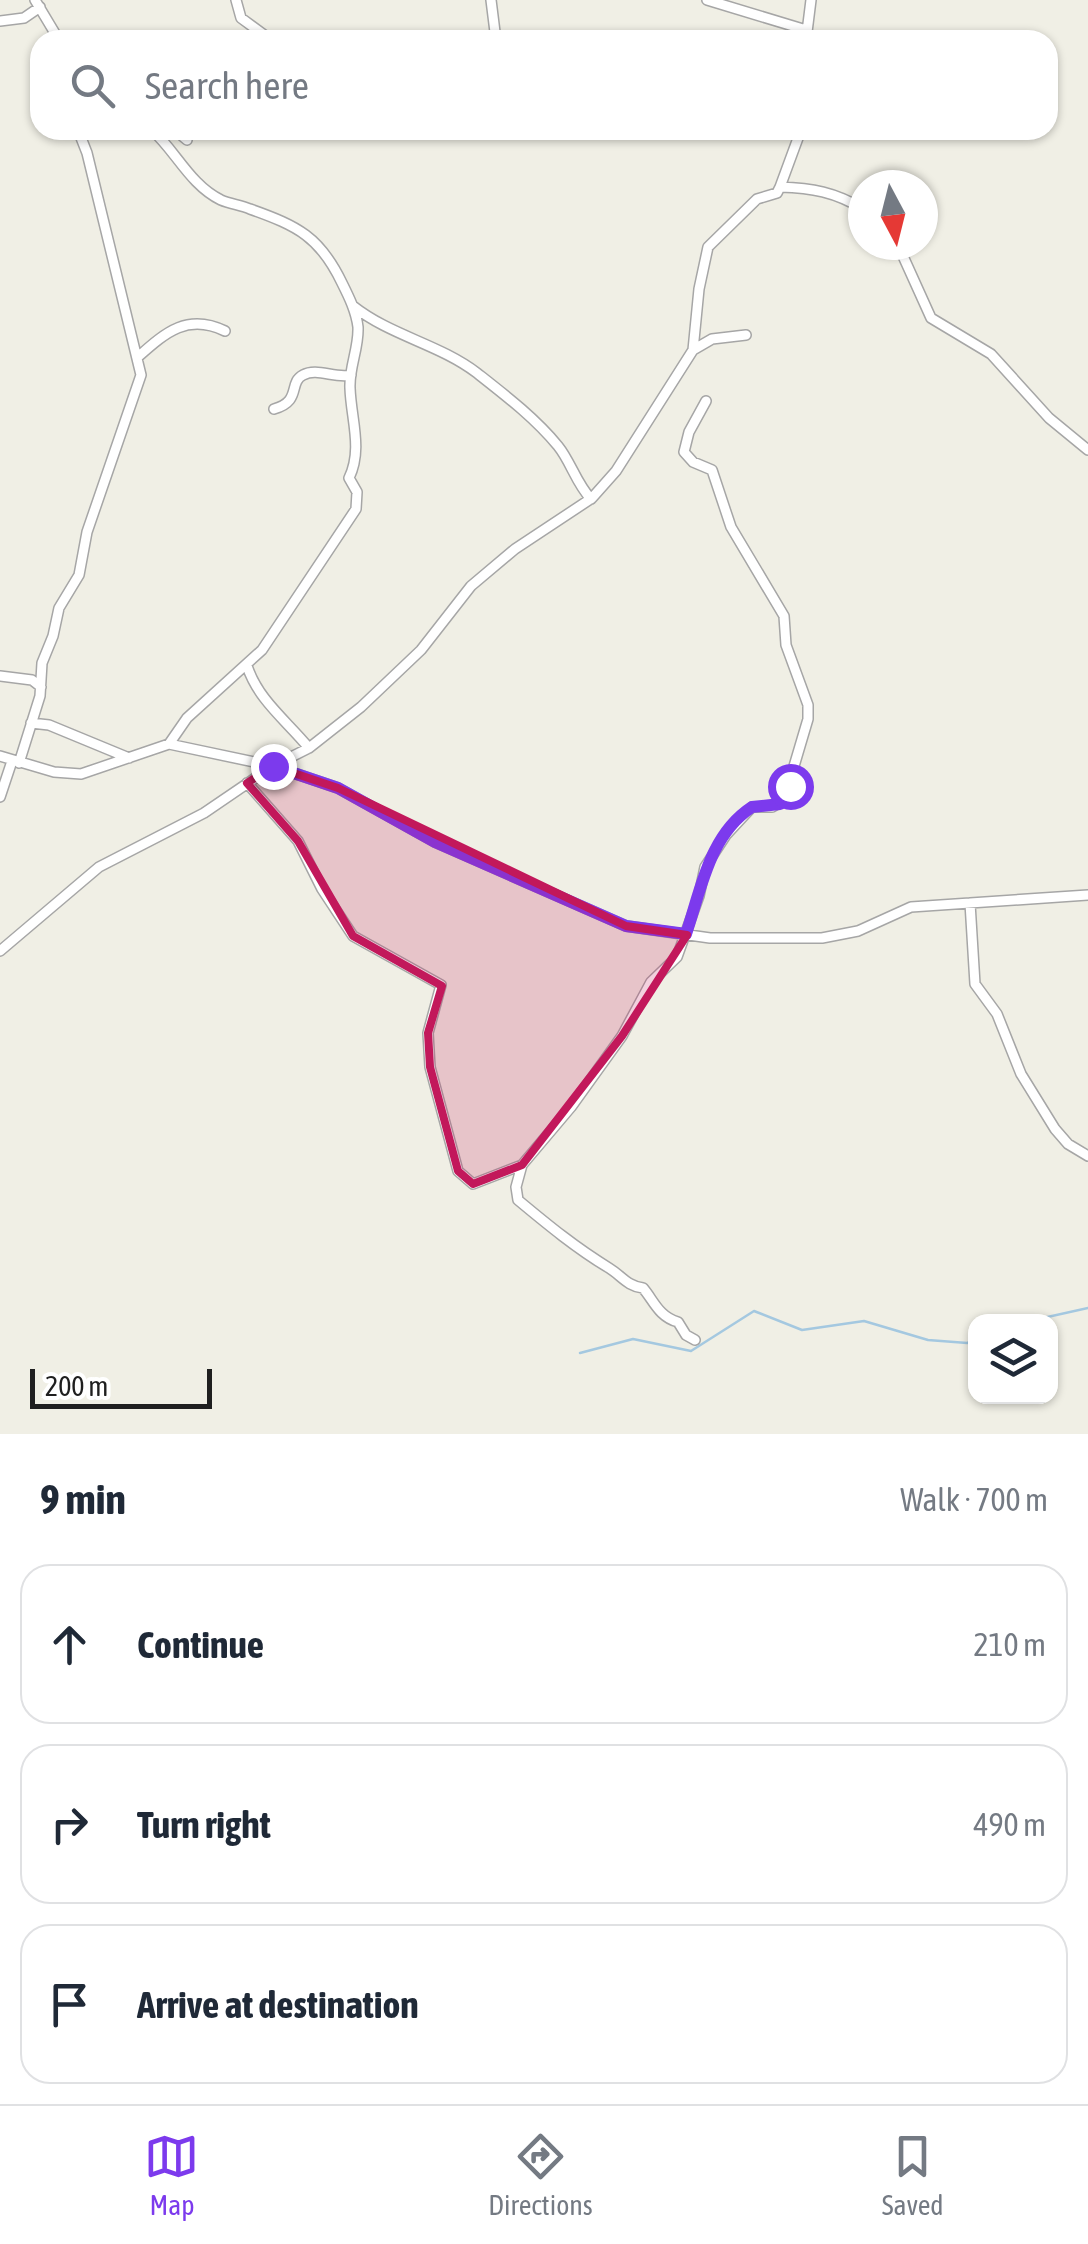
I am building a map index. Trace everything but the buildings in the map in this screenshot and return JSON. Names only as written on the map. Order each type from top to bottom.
[{"type":"street","points":[[236,0],[241,18],[257,30]]},
{"type":"street","points":[[491,0],[495,30]]},
{"type":"street","points":[[707,0],[790,30]]},
{"type":"street","points":[[808,30],[811,0]]},
{"type":"street","points":[[0,21],[24,18],[37,4],[53,30]]},
{"type":"street","points":[[0,798],[31,723],[41,686],[42,663],[59,608],[78,575],[87,532],[138,386],[141,365],[120,298],[82,140]]},
{"type":"street","points":[[164,140],[174,158],[214,195],[314,239],[338,273],[354,306],[357,349],[351,375],[356,462],[348,478],[357,492],[356,509],[262,650],[187,718],[169,744]]},
{"type":"street","points":[[0,951],[99,867],[204,812],[273,766],[308,748],[408,665],[480,578],[554,520],[591,499],[616,470],[693,350],[708,247],[757,199],[777,193],[796,140]]},
{"type":"street","points":[[780,187],[837,194],[848,200]]},
{"type":"street","points":[[905,260],[930,318],[991,354],[1050,418],[1088,450]]},
{"type":"street","points":[[354,306],[384,327],[458,360],[513,402],[561,450],[578,484],[591,499]]},
{"type":"street","points":[[138,356],[156,340],[190,322],[225,331]]},
{"type":"street","points":[[693,350],[712,339],[746,335]]},
{"type":"street","points":[[274,408],[291,400],[302,375],[351,375]]},
{"type":"street","points":[[695,1340],[659,1310],[643,1288],[630,1286],[614,1271],[580,1252],[518,1200],[516,1187],[522,1165],[571,1108],[622,1036],[651,982],[677,957],[705,868],[726,835],[752,807],[772,807],[788,795],[809,712],[786,645],[784,616],[778,603],[731,527],[712,470],[700,467],[684,452],[689,432],[706,401]]},
{"type":"street","points":[[247,666],[268,706],[308,748]]},
{"type":"street","points":[[0,676],[32,680],[41,686]]},
{"type":"street","points":[[31,723],[49,725],[129,758]]},
{"type":"street","points":[[0,756],[54,772],[81,774],[169,744],[273,766],[338,788],[435,842],[626,926],[710,938],[822,938],[858,931],[911,907],[1088,895]]},
{"type":"street","points":[[248,783],[298,842],[322,889],[353,936],[441,985],[427,1044],[458,1171],[474,1184],[522,1165]]},
{"type":"street","points":[[970,904],[975,984],[997,1014],[1021,1074],[1055,1130],[1088,1156]]},
{"type":"highlighted area","points":[[273,766],[338,788],[626,926],[687,935],[622,1036],[522,1165],[473,1184],[458,1171],[430,1067],[428,1033],[442,986],[353,936],[298,841],[247,783]]},
{"type":"waterway","points":[[1058,1315],[1088,1308]]},
{"type":"waterway","points":[[580,1353],[633,1339],[691,1351],[754,1311],[802,1330],[864,1321],[928,1340],[968,1343]]},
{"type":"route","points":[[273,766],[338,788],[435,842],[626,926],[686,934],[705,868],[726,835],[743,812],[780,804],[790,786]]}]
